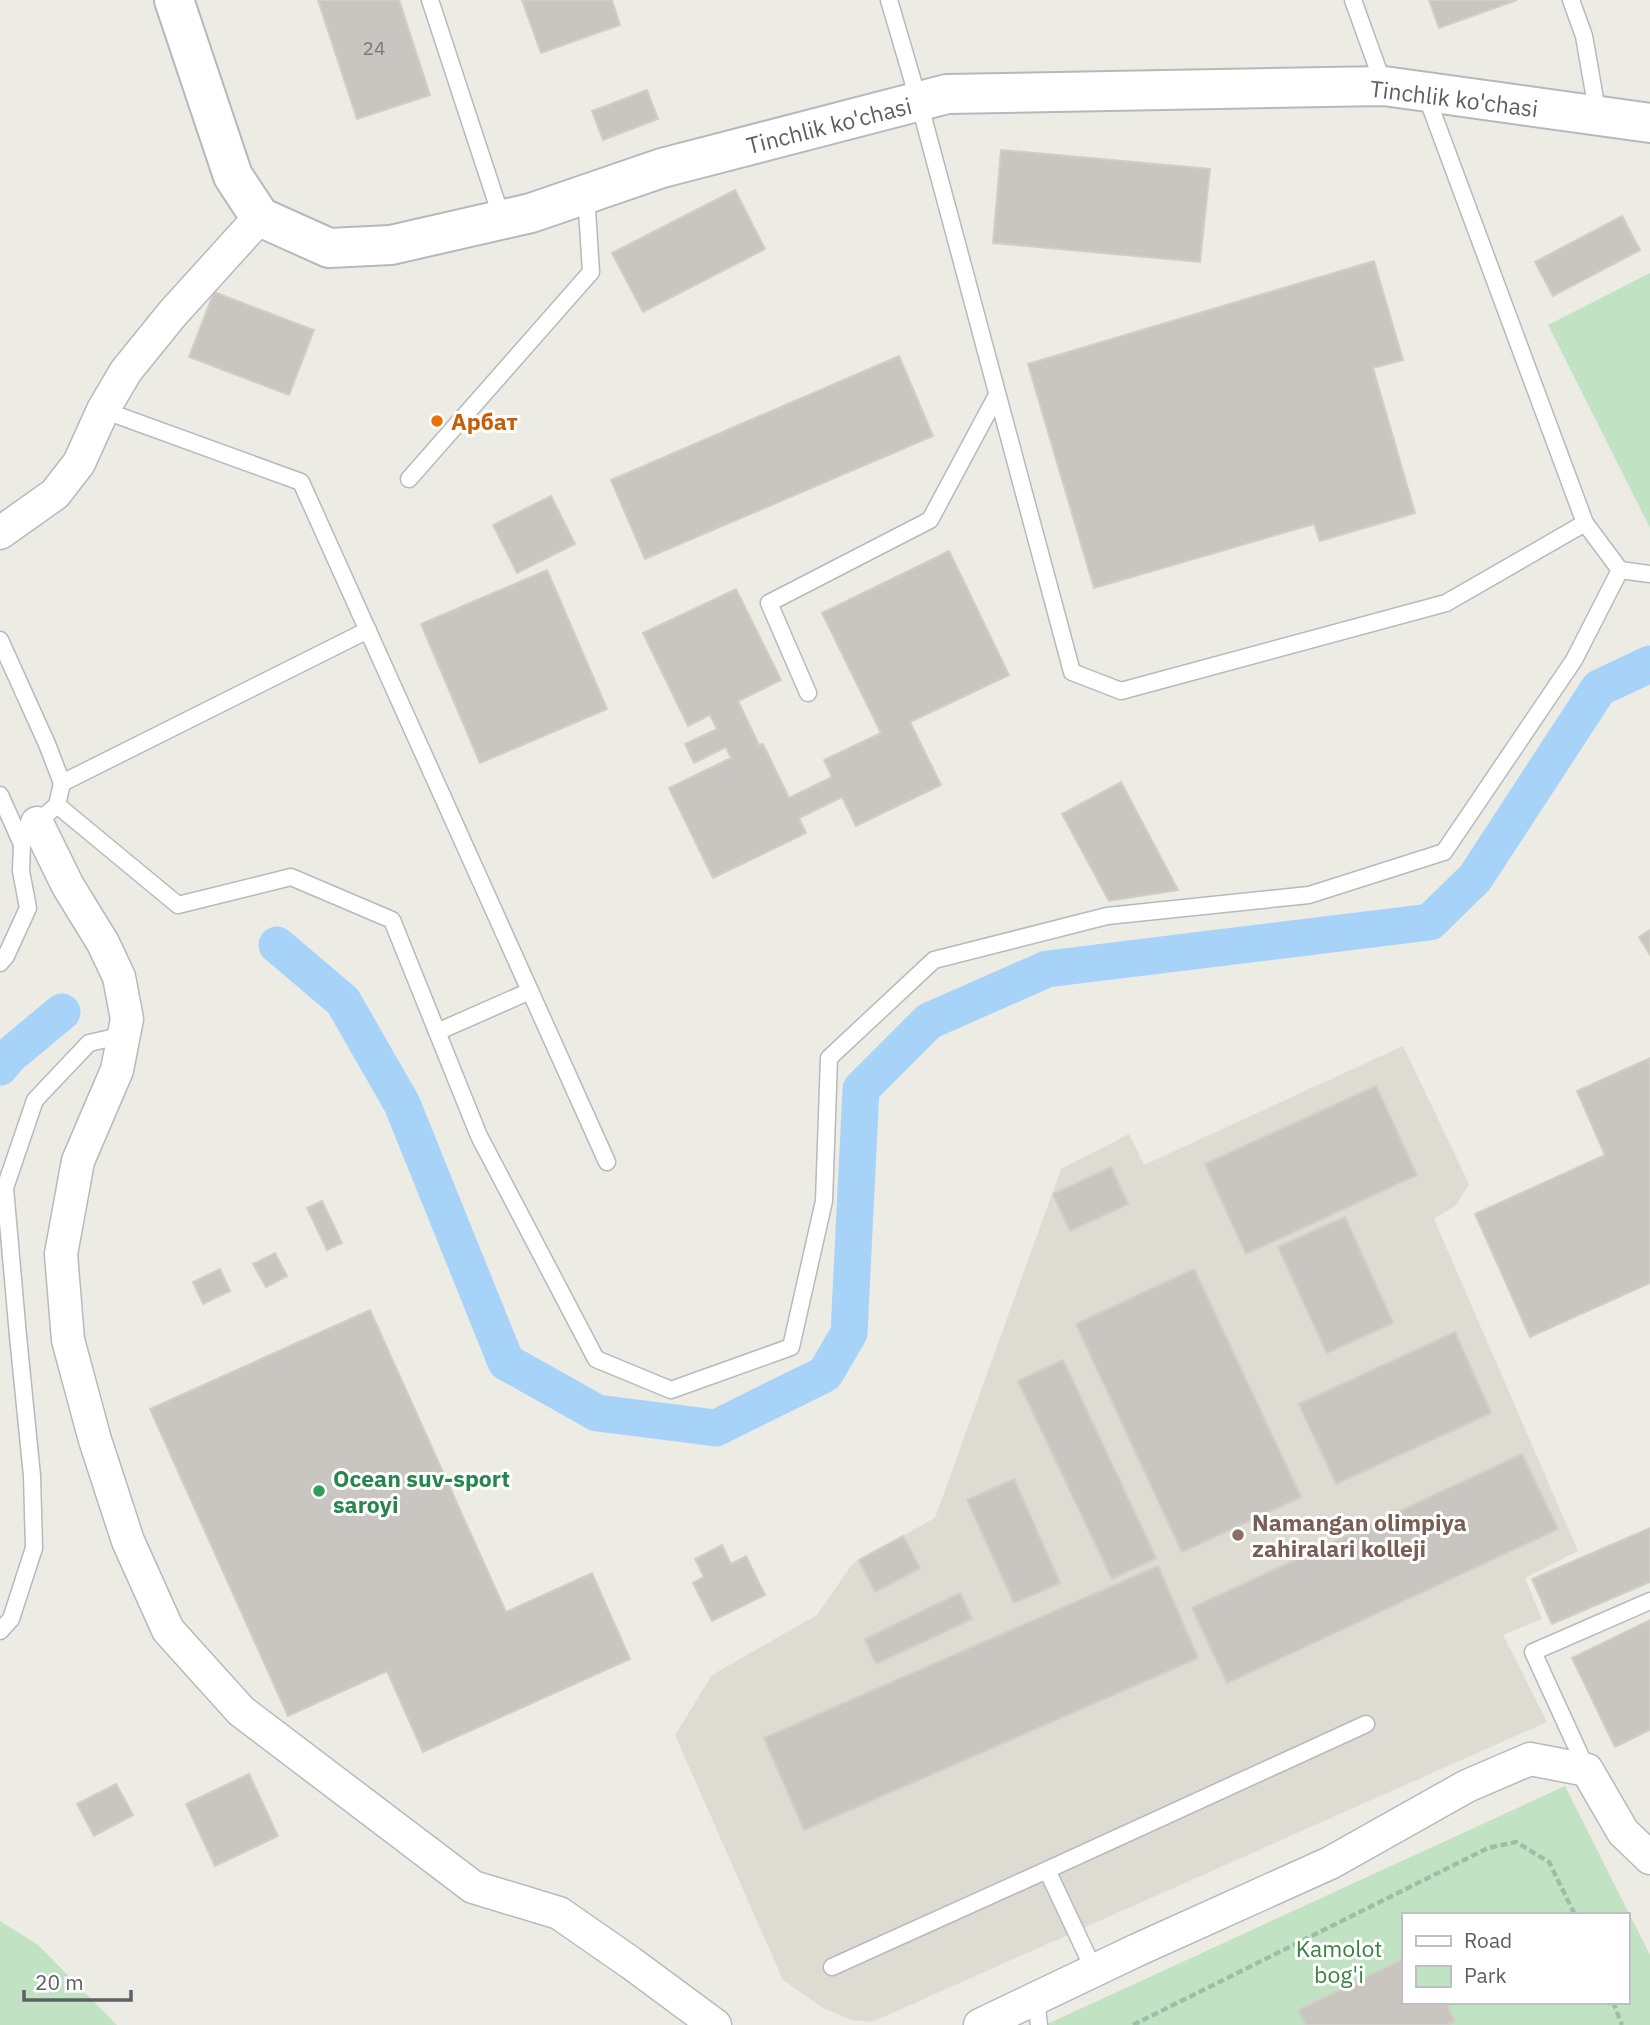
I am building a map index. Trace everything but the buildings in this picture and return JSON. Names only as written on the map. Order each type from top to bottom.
[{"type":"street","points":[[0,533],[55,494],[79,463],[103,410],[126,371],[173,313],[260,217],[233,176],[174,0]]},
{"type":"street","name":"Tinchlik ko'chasi","points":[[260,217],[329,248],[391,244],[531,213],[662,168],[947,94],[1384,86],[1650,123]]},
{"type":"street","points":[[39,824],[68,886],[103,943],[119,977],[125,1027],[117,1070],[78,1161],[61,1254],[68,1340],[95,1440],[128,1541],[168,1630],[241,1710],[473,1887],[559,1913],[715,2025]]},
{"type":"street","points":[[980,2025],[1037,2012],[1094,1970],[1330,1863],[1467,1786],[1530,1759],[1587,1770],[1623,1832],[1650,1858]]},
{"type":"lane","points":[[430,0],[502,219]]},
{"type":"lane","points":[[889,0],[919,102],[1072,672],[1121,691],[1446,603],[1586,523]]},
{"type":"lane","points":[[1353,0],[1384,86]]},
{"type":"lane","points":[[1571,0],[1584,36],[1598,116]]},
{"type":"lane","points":[[1425,92],[1586,523],[1619,570],[1650,574]]},
{"type":"lane","points":[[409,479],[591,272],[586,194]]},
{"type":"lane","points":[[808,692],[769,603],[930,520],[998,395]]},
{"type":"lane","points":[[103,410],[301,482],[607,1162]]},
{"type":"lane","points":[[0,795],[39,824],[178,905],[291,877],[392,920],[479,1136],[596,1359],[671,1390],[791,1347],[824,1202],[829,1058],[934,960],[1107,916],[1308,895],[1444,852],[1574,660],[1619,570]]},
{"type":"lane","points":[[0,963],[6,956],[28,908],[21,871],[39,824],[62,783],[368,630]]},
{"type":"lane","points":[[0,640],[62,783]]},
{"type":"lane","points":[[0,830],[39,824]]},
{"type":"lane","points":[[437,1032],[530,991]]},
{"type":"lane","points":[[0,1631],[11,1619],[34,1548],[32,1476],[5,1188],[35,1100],[89,1043],[125,1027]]},
{"type":"lane","points":[[1587,1770],[1533,1652],[1650,1601]]},
{"type":"lane","points":[[832,1967],[1366,1724]]},
{"type":"lane","points":[[1047,1870],[1094,1970]]},
{"type":"path","points":[[1133,2025],[1488,1848],[1516,1842],[1549,1863],[1574,1913]]},
{"type":"path","points":[[1613,2004],[1622,2025]]},
{"type":"shaded area","name":"Namangan olimpiya zahiralari kolleji","points":[[1403,1046],[1469,1184],[1456,1205],[1434,1219],[1578,1551],[1525,1578],[1542,1619],[1503,1635],[1547,1722],[872,2022],[852,2020],[823,2008],[783,1980],[675,1735],[712,1675],[817,1615],[853,1563],[935,1518],[1061,1169],[1129,1134],[1144,1165]]},
{"type":"green space","points":[[1650,273],[1650,528],[1548,325]]},
{"type":"green space","name":"Kamolot bog'i","points":[[1565,1786],[1629,1913],[1402,1913],[1402,2004],[1629,2004],[1629,1913],[1650,1955],[1650,2025],[1045,2025]]},
{"type":"green space","points":[[0,1921],[38,1945],[117,2025],[0,2025]]},
{"type":"waterway","points":[[277,945],[343,1001],[402,1104],[506,1362],[597,1413],[716,1428],[825,1374],[849,1333],[861,1089],[929,1021],[1047,969],[1430,922],[1475,878],[1599,688],[1650,664]]},
{"type":"waterway","points":[[0,1067],[9,1056],[62,1012]]},
{"type":"place","name":"Арбат","points":[[437,421]]},
{"type":"place","name":"Ocean suv-sport saroyi","points":[[319,1491]]},
{"type":"place","name":"Namangan olimpiya zahiralari kolleji","points":[[1238,1535]]}]
